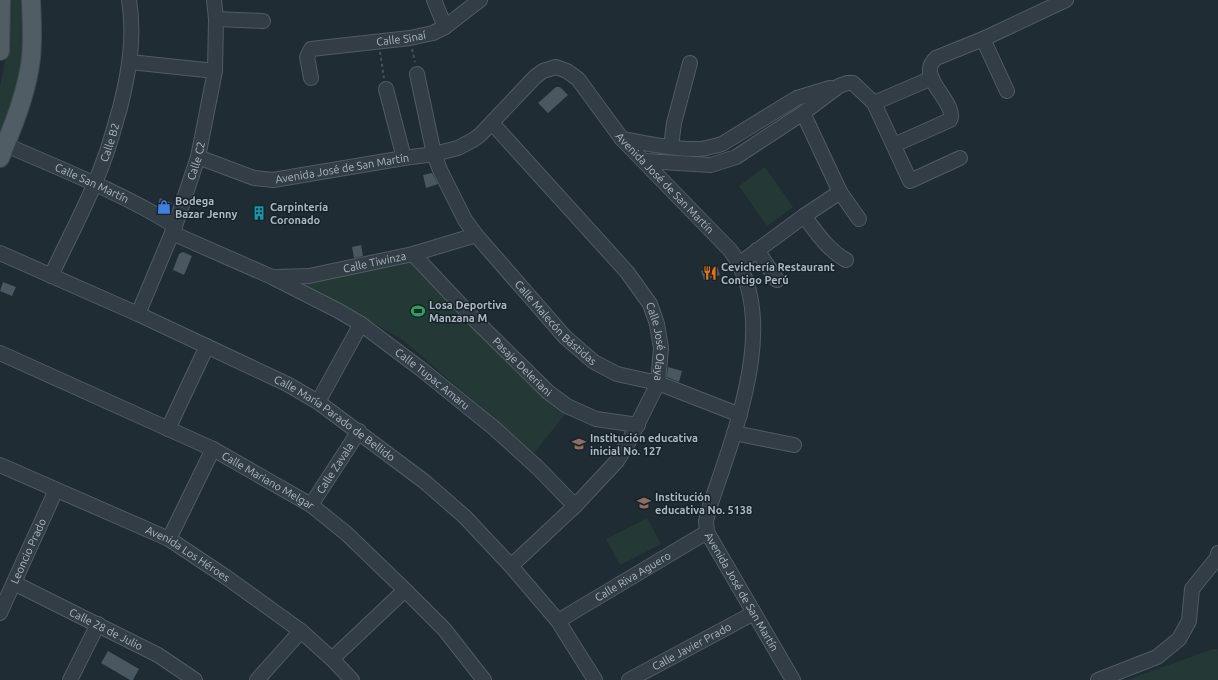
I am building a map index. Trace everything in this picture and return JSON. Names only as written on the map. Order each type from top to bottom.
[{"type":"main road","points":[[3,152],[18,113],[30,60],[32,37],[31,0]]},
{"type":"main road","points":[[0,51],[1,5]]},
{"type":"street","name":"Calle B2","points":[[51,276],[95,183],[116,121],[130,62],[132,30],[129,0]]},
{"type":"street","name":"Calle C2","points":[[138,314],[174,230],[198,157],[215,71],[216,19],[214,0]]},
{"type":"street","points":[[434,0],[445,27]]},
{"type":"street","name":"Calle Sinaí","points":[[311,78],[307,57],[311,49],[410,38],[433,33],[445,27],[480,0]]},
{"type":"street","points":[[894,146],[950,120],[952,117],[951,111],[932,78],[930,70],[932,63],[936,58],[983,39],[1066,0]]},
{"type":"street","points":[[216,19],[262,21]]},
{"type":"street","points":[[983,39],[1007,91]]},
{"type":"street","points":[[130,62],[215,71]]},
{"type":"street","points":[[671,147],[674,122],[690,63]]},
{"type":"street","name":"Avenida José de San Martín","points":[[198,157],[254,178],[266,180],[287,179],[434,154],[466,145],[480,135],[535,77],[543,71],[556,68],[567,71],[578,79],[622,139],[723,242],[736,258],[744,274],[750,297],[753,326],[750,372],[740,415],[706,521],[708,532],[793,680]]},
{"type":"street","name":"Calle Malecón Bástidas","points":[[417,74],[434,154],[440,170],[465,220],[476,235],[564,337],[580,352],[594,362],[617,374],[658,383],[740,415]]},
{"type":"street","points":[[874,103],[932,78]]},
{"type":"street","points":[[622,139],[671,147],[698,149],[722,144],[797,98],[847,83],[853,83],[874,103],[910,181],[960,158]]},
{"type":"street","points":[[645,161],[711,165],[736,157],[803,113],[839,86]]},
{"type":"street","points":[[386,89],[404,158]]},
{"type":"street","points":[[803,113],[840,192],[859,219]]},
{"type":"street","name":"Calle José Olaya","points":[[492,123],[627,272],[650,304],[657,324],[661,348],[658,383],[638,425],[617,461],[575,506],[511,566]]},
{"type":"street","name":"Calle San Martín","points":[[3,152],[95,183],[152,212],[174,230],[272,277]]},
{"type":"street","points":[[739,264],[804,216],[840,192]]},
{"type":"street","points":[[804,216],[822,240],[837,255],[846,260]]},
{"type":"street","name":"Calle Tiwinza","points":[[272,277],[309,276],[414,254],[476,235]]},
{"type":"street","points":[[758,250],[777,280]]},
{"type":"street","name":"Calle María Parado de Bellido","points":[[0,253],[207,346],[287,384],[318,402],[431,487],[465,516],[511,566],[558,621],[595,680]]},
{"type":"street","name":"Pasaje Deleriani","points":[[414,254],[476,321],[548,392],[568,406],[596,419],[638,425]]},
{"type":"street","name":"Calle Tupac Amaru","points":[[272,277],[361,324],[421,369],[494,428],[538,468],[575,506]]},
{"type":"street","points":[[318,402],[361,324]]},
{"type":"street","points":[[168,429],[207,346]]},
{"type":"street","name":"Calle Mariano Melgar","points":[[0,353],[213,449],[311,505],[347,534],[444,629],[484,680]]},
{"type":"street","name":"Calle Zavala","points":[[311,505],[358,431]]},
{"type":"street","points":[[734,433],[794,445]]},
{"type":"street","points":[[169,539],[213,449]]},
{"type":"street","name":"Avenida Los Héroes","points":[[0,465],[169,539],[226,577],[301,631],[332,659],[352,680]]},
{"type":"street","name":"Leoncio Prado","points":[[0,613],[56,490]]},
{"type":"street","name":"Calle Riva Aguero","points":[[558,621],[708,532]]},
{"type":"street","points":[[1098,680],[1157,657],[1179,639],[1189,621],[1192,589],[1217,558],[1218,553]]},
{"type":"street","name":"Calle 28 de Julio","points":[[14,583],[158,655],[195,680]]},
{"type":"street","points":[[332,659],[405,590]]},
{"type":"street","name":"Calle Javier Prado","points":[[629,680],[754,613]]},
{"type":"street","points":[[70,680],[98,624]]},
{"type":"street","points":[[257,680],[301,631]]},
{"type":"path","points":[[410,38],[417,74]]},
{"type":"path","points":[[378,41],[386,89]]},
{"type":"green space","points":[[8,0],[26,0],[26,51],[0,148],[0,87],[6,57]]},
{"type":"green space","points":[[765,167],[793,207],[767,226],[739,186]]},
{"type":"green space","points":[[411,261],[436,290],[537,391],[566,413],[534,453],[403,340],[322,293],[301,286],[301,282]]},
{"type":"green space","points":[[647,518],[661,544],[620,565],[606,539]]},
{"type":"green space","points":[[1213,649],[1218,649],[1218,680],[1127,680]]},
{"type":"building","points":[[556,87],[560,87],[568,95],[548,113],[538,103]]},
{"type":"building","points":[[432,173],[438,184],[426,188],[423,175]]},
{"type":"building","points":[[160,198],[172,203],[169,208],[165,210],[157,206]]},
{"type":"building","points":[[361,245],[363,256],[354,258],[352,247]]},
{"type":"building","points":[[183,252],[192,256],[184,275],[173,270],[179,254]]},
{"type":"building","name":"Cevichería Restaurant Contigo Perú","points":[[717,266],[720,275],[704,280],[701,271]]},
{"type":"building","points":[[3,282],[16,287],[12,296],[0,291]]},
{"type":"building","points":[[668,367],[682,371],[679,382],[667,377]]},
{"type":"building","points":[[108,651],[139,669],[133,680],[130,680],[101,663]]},
{"type":"place","name":"Bodega Bazar Jenny","points":[[164,207]]},
{"type":"place","name":"Carpintería Coronado","points":[[259,213]]},
{"type":"place","name":"Cevichería Restaurant Contigo Perú","points":[[710,273]]},
{"type":"place","name":"Losa Deportiva Manzana M","points":[[418,311]]},
{"type":"place","name":"Institución educativa inicial No. 127","points":[[579,444]]},
{"type":"place","name":"Institución educativa No. 5138","points":[[644,503]]}]
